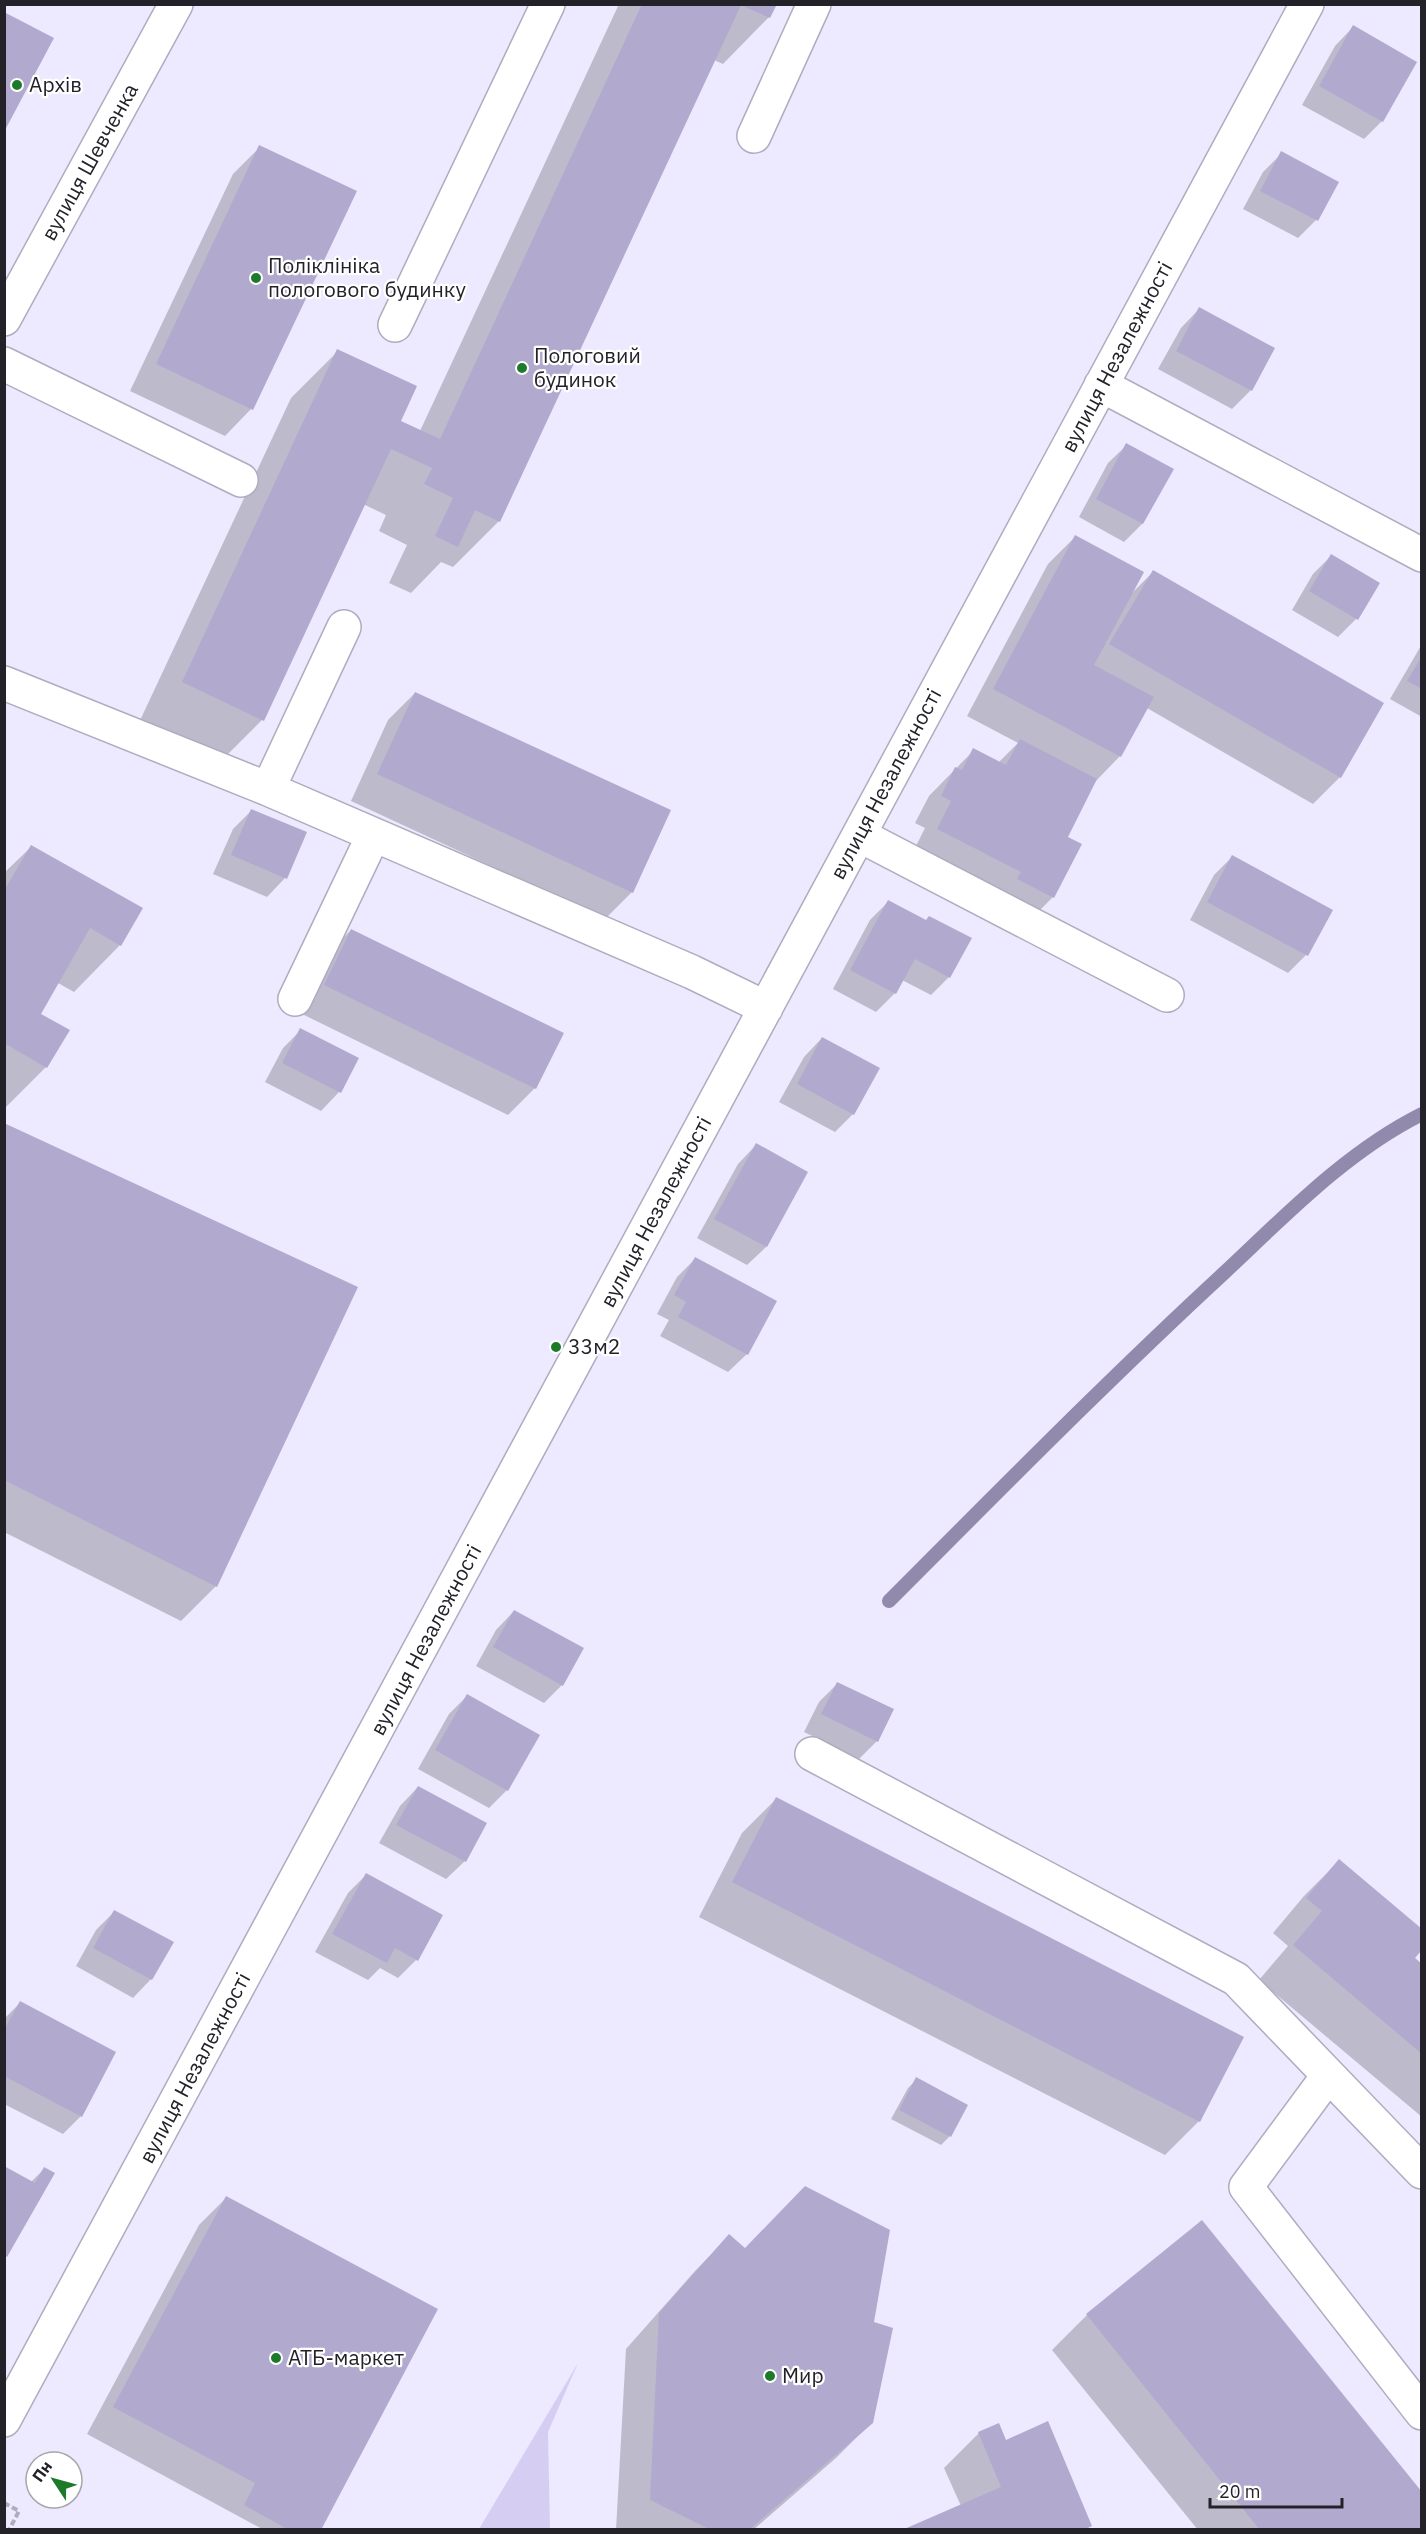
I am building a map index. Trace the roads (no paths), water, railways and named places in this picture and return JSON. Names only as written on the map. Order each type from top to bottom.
[{"type":"street","name":"вулиця Шевченка","points":[[4,319],[176,4]]},
{"type":"street","points":[[395,325],[548,4]]},
{"type":"street","points":[[754,136],[814,4]]},
{"type":"street","name":"вулиця Незалежності","points":[[4,2420],[1307,4]]},
{"type":"street","points":[[4,364],[241,480]]},
{"type":"street","points":[[1101,386],[1422,555]]},
{"type":"street","points":[[267,789],[344,627]]},
{"type":"street","points":[[4,682],[267,789],[692,972],[766,1008]]},
{"type":"street","points":[[859,835],[1167,995]]},
{"type":"street","points":[[295,999],[373,836]]},
{"type":"street","points":[[812,1754],[1236,1979],[1422,2172]]},
{"type":"street","points":[[1328,2076],[1246,2187],[1422,2413]]},
{"type":"waterway","points":[[889,1601],[1097,1394],[1317,1186],[1394,1129],[1422,1114]]},
{"type":"place","name":"Архів","points":[[17,85]]},
{"type":"place","name":"Поліклініка пологового будинку","points":[[256,278]]},
{"type":"place","name":"Пологовий будинок","points":[[522,368]]},
{"type":"place","name":"33м2","points":[[556,1347]]},
{"type":"place","name":"АТБ-маркет","points":[[276,2358]]},
{"type":"place","name":"Мир","points":[[770,2376]]}]
